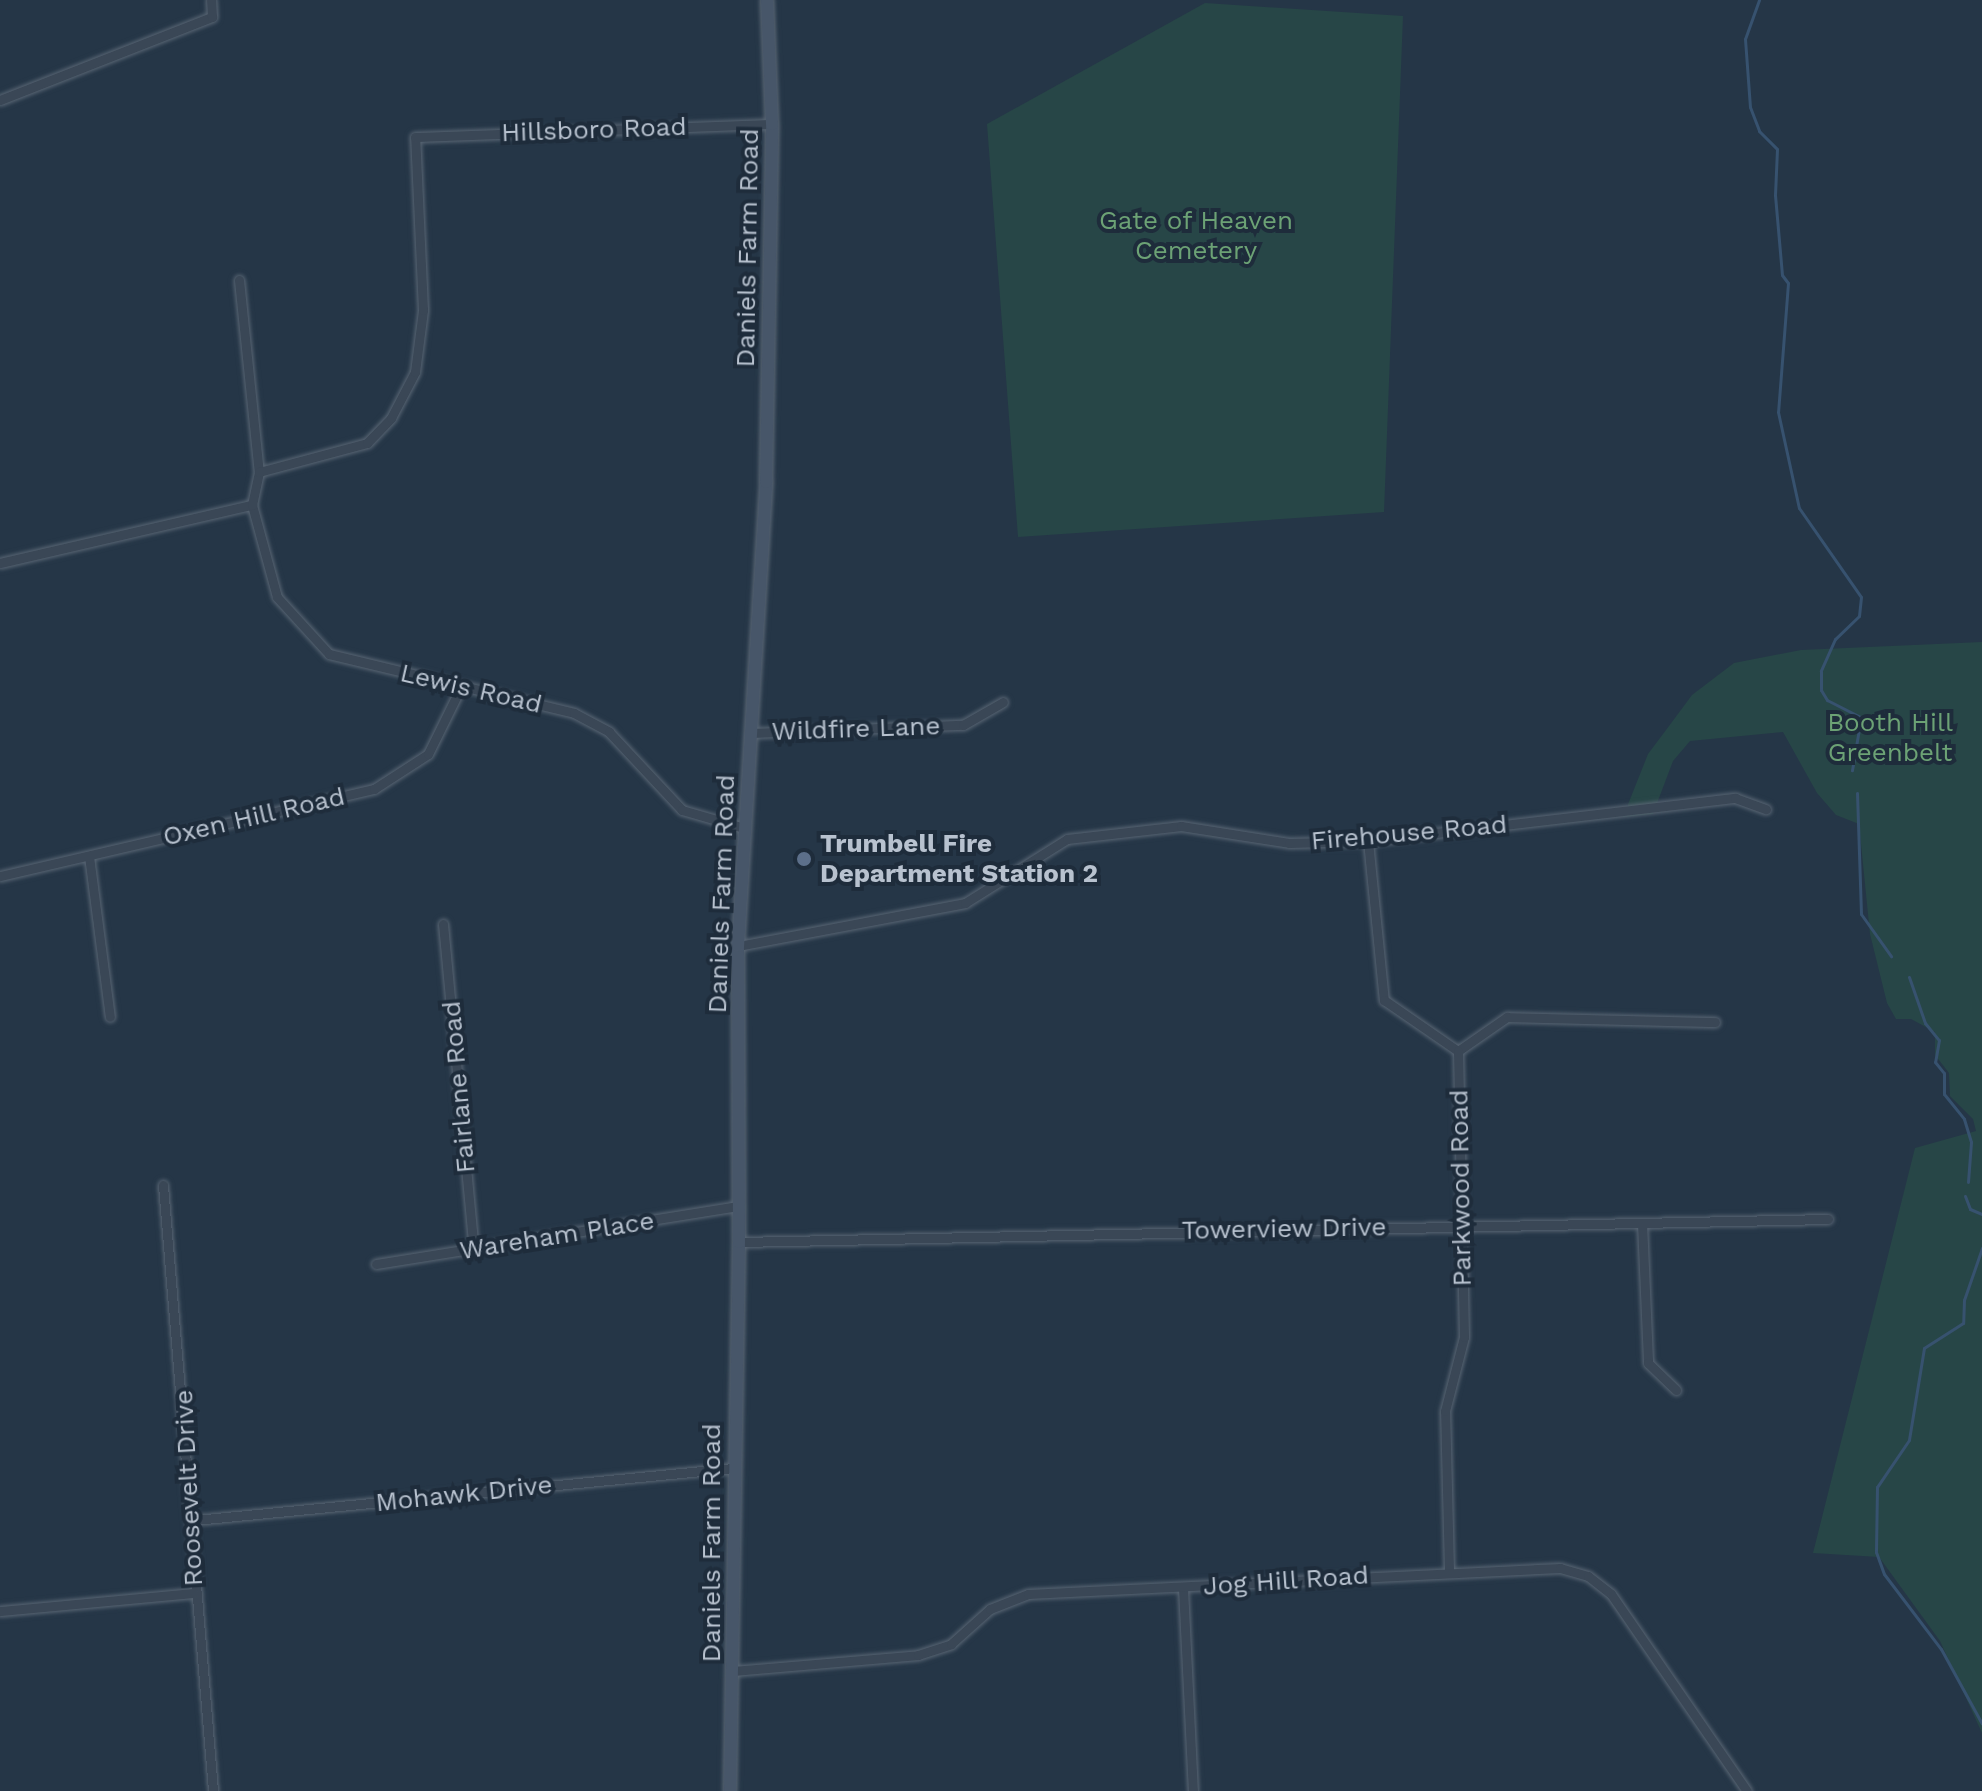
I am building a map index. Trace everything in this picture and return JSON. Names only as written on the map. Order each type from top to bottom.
[{"type":"main road","name":"Daniels Farm Road","points":[[730,1791],[739,1242],[738,946],[766,482],[772,124],[767,0]]},
{"type":"street","points":[[0,100],[212,17],[211,0]]},
{"type":"street","name":"Hillsboro Road","points":[[259,472],[367,443],[391,418],[415,372],[423,310],[415,137],[772,124]]},
{"type":"street","points":[[0,563],[252,505],[259,472],[239,280]]},
{"type":"street","name":"Lewis Road","points":[[252,505],[277,597],[329,654],[592,721],[682,810],[744,828]]},
{"type":"street","name":"Oxen Hill Road","points":[[0,876],[374,789],[428,754],[460,689]]},
{"type":"street","name":"Wildfire Lane","points":[[751,733],[963,725],[1003,702]]},
{"type":"street","name":"Firehouse Road","points":[[738,946],[965,903],[1067,839],[1181,826],[1289,843],[1368,841],[1735,798],[1766,809]]},
{"type":"street","name":"Parkwood Road","points":[[1368,841],[1384,1000],[1458,1051],[1464,1337],[1445,1411],[1442,1457],[1449,1571]]},
{"type":"street","points":[[89,856],[110,1017]]},
{"type":"street","name":"Fairlane Road","points":[[443,924],[474,1250]]},
{"type":"street","points":[[1458,1051],[1507,1017],[1715,1022]]},
{"type":"street","name":"Roosevelt Drive","points":[[163,1185],[195,1520],[194,1593],[213,1791]]},
{"type":"street","name":"Wareham Place","points":[[376,1264],[738,1206]]},
{"type":"street","name":"Towerview Drive","points":[[739,1242],[1828,1219]]},
{"type":"street","points":[[1642,1223],[1648,1363],[1676,1390]]},
{"type":"street","name":"Mohawk Drive","points":[[195,1520],[733,1468]]},
{"type":"street","name":"Jog Hill Road","points":[[733,1671],[918,1655],[951,1644],[990,1609],[1028,1594],[1183,1588],[1449,1571],[1560,1568],[1588,1576],[1611,1594],[1747,1791]]},
{"type":"street","points":[[1183,1588],[1193,1791]]},
{"type":"street","points":[[0,1611],[194,1593]]},
{"type":"green space","name":"Gate of Heaven Cemetery","points":[[1205,3],[1403,16],[1384,512],[1018,537],[987,124]]},
{"type":"green space","name":"Booth Hill Greenbelt","points":[[1982,642],[1982,1733],[1940,1641],[1879,1557],[1813,1553],[1915,1148],[1976,1131],[1973,1119],[1950,1096],[1949,1073],[1935,1055],[1935,1032],[1911,1019],[1896,1019],[1887,1003],[1870,934],[1859,824],[1836,815],[1817,793],[1783,732],[1690,741],[1673,761],[1653,814],[1623,817],[1648,754],[1692,695],[1734,663],[1801,650]]},
{"type":"waterway","points":[[1759,0],[1745,39],[1750,107],[1759,131],[1777,149],[1775,195],[1782,275],[1788,283],[1778,412],[1799,508],[1861,597],[1859,616],[1835,639],[1821,671],[1821,690],[1827,700],[1861,717],[1852,770]]},
{"type":"waterway","points":[[1857,793],[1861,914],[1891,956]]},
{"type":"waterway","points":[[1909,977],[1925,1023],[1939,1040],[1935,1062],[1944,1073],[1944,1094],[1964,1119],[1971,1142],[1968,1182]]},
{"type":"waterway","points":[[1965,1196],[1970,1209],[1982,1214]]},
{"type":"waterway","points":[[1982,1248],[1964,1300],[1963,1323],[1924,1348],[1909,1440],[1877,1487],[1876,1552],[1884,1574],[1941,1649],[1982,1724]]},
{"type":"place","name":"Trumbell Fire Department Station 2","points":[[804,859]]}]
